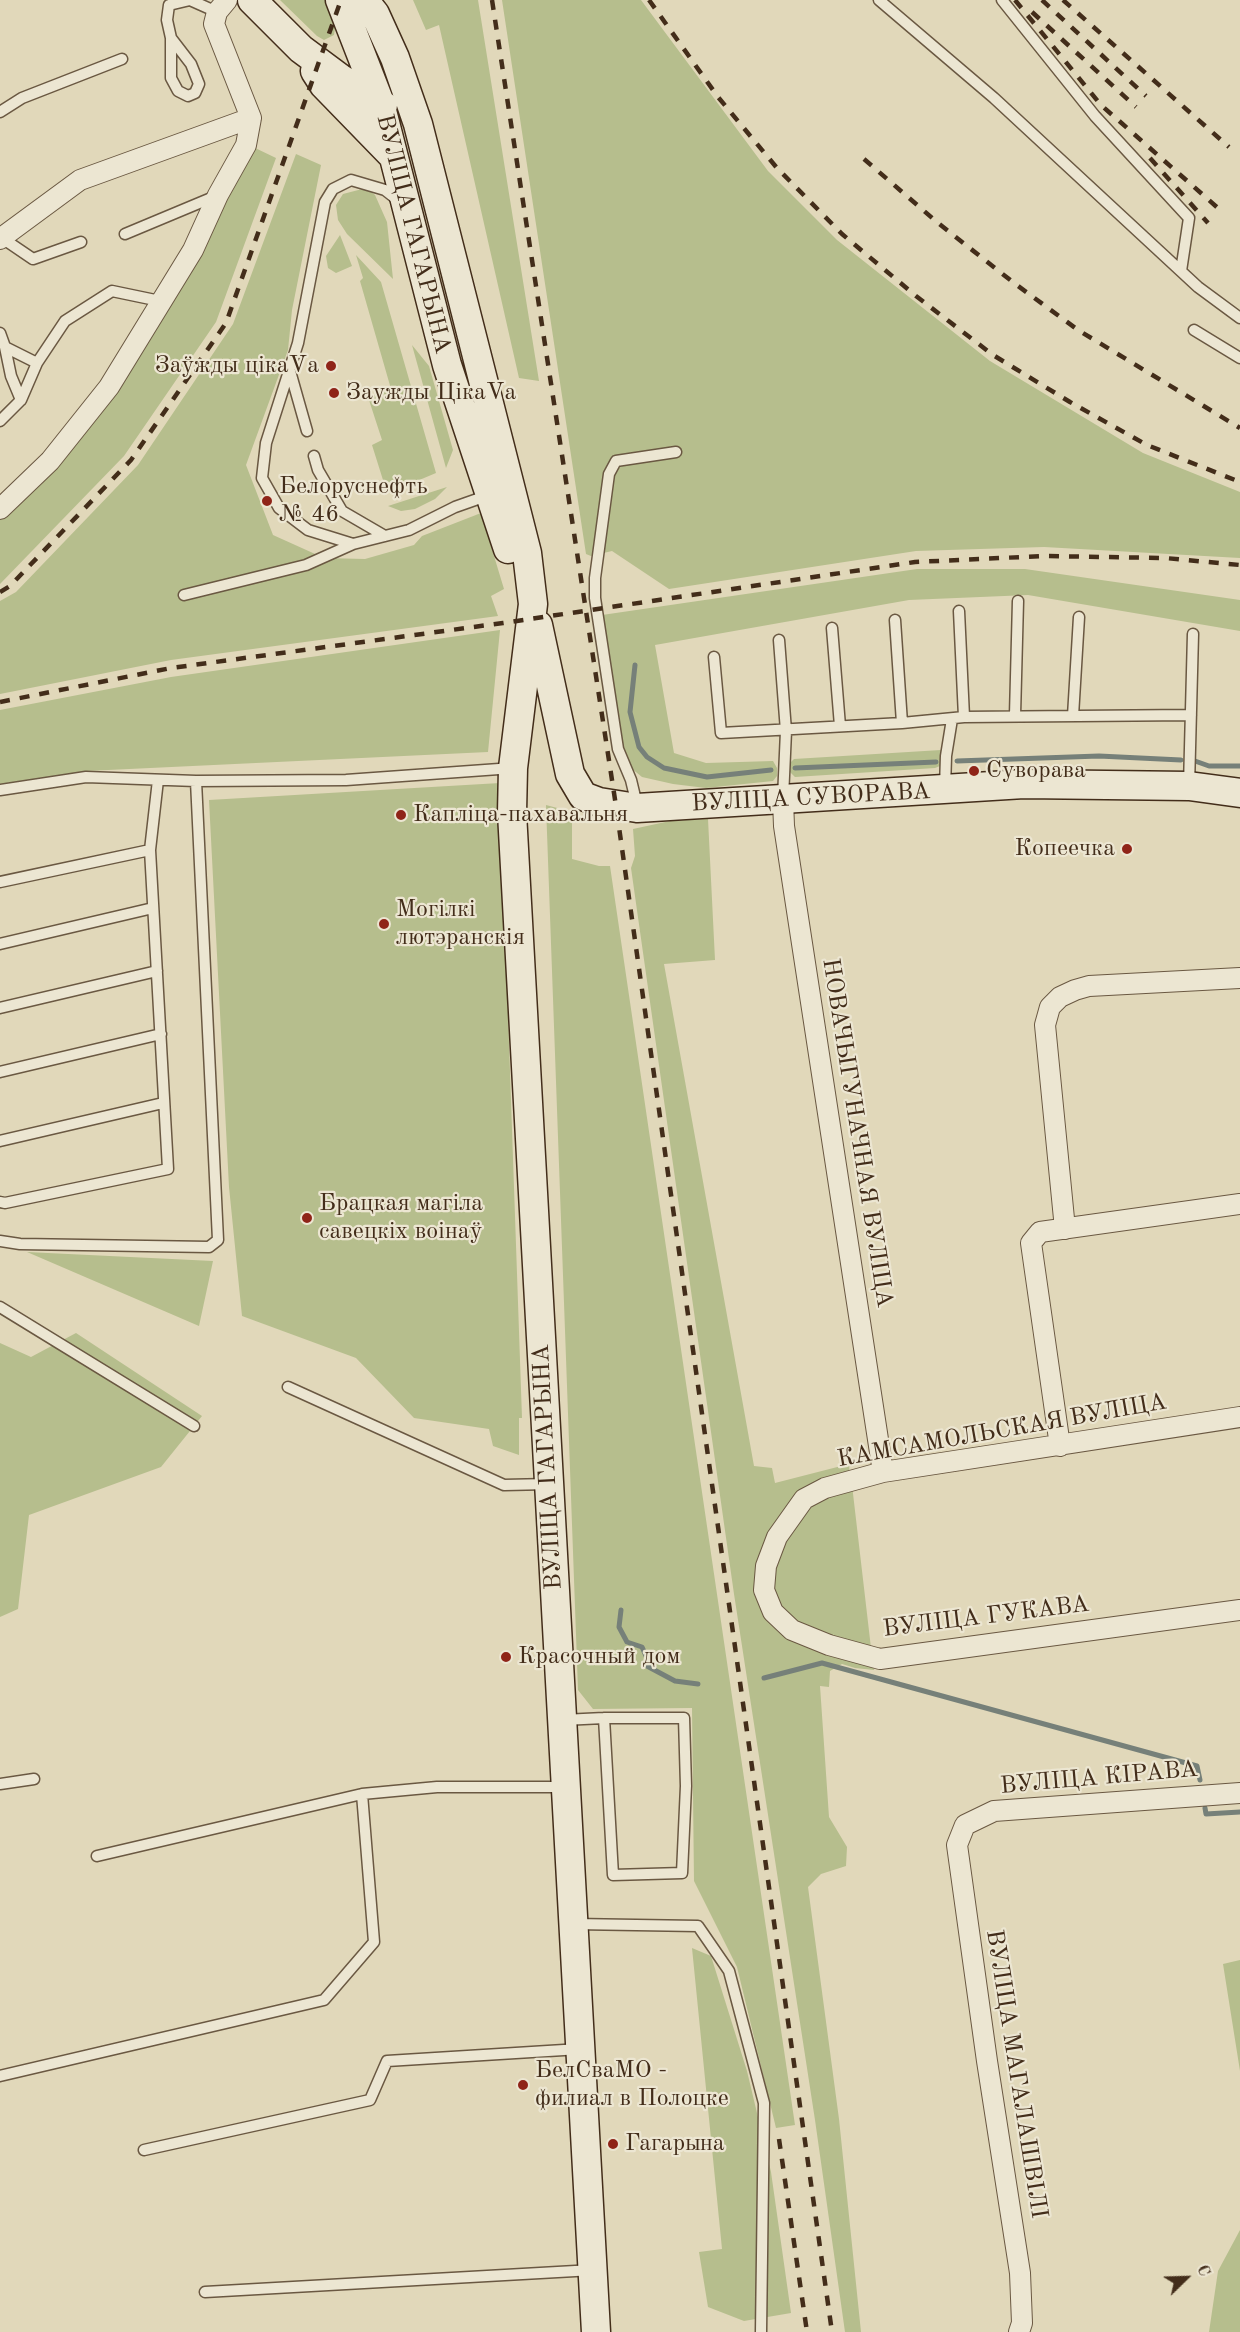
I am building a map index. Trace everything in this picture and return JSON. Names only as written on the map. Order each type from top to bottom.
[{"type":"main road","points":[[252,0],[301,49],[336,75],[418,124]]},
{"type":"main road","name":"ВУЛІЦА ГАГАРЫНА","points":[[340,0],[380,103],[447,365],[500,491]]},
{"type":"main road","name":"ВУЛІЦА ГАГАРЫНА","points":[[364,0],[375,14],[395,58],[418,124],[467,320],[514,566],[533,604],[513,768],[512,813],[596,2332]]},
{"type":"main road","points":[[301,49],[324,85],[394,157]]},
{"type":"main road","points":[[336,75],[353,68],[359,53]]},
{"type":"main road","points":[[436,323],[445,332],[454,333],[460,330],[467,320]]},
{"type":"main road","name":"ВУЛІЦА СУВОРАВА","points":[[533,604],[570,774],[583,796],[607,804],[637,808],[1024,784],[1189,786],[1240,794]]},
{"type":"street","points":[[0,509],[50,461],[109,387],[193,250],[218,195],[246,145],[251,118],[214,24],[222,6]]},
{"type":"street","points":[[1,241],[80,180],[251,118]]},
{"type":"street","name":"НОВАЧЫГУНАЧНАЯ ВУЛІЦА","points":[[783,800],[784,826],[883,1472]]},
{"type":"street","points":[[1065,1229],[1045,1025],[1050,1007],[1060,997],[1089,987],[1240,978]]},
{"type":"street","points":[[1060,1446],[1031,1243],[1040,1232],[1240,1204]]},
{"type":"street","name":"КАМСАМОЛЬСКАЯ ВУЛІЦА","points":[[764,1590],[766,1566],[777,1537],[804,1499],[825,1488],[883,1472],[1240,1417]]},
{"type":"street","name":"ВУЛІЦА ГУКАВА","points":[[764,1590],[772,1612],[792,1630],[829,1645],[880,1659],[1240,1610]]},
{"type":"street","name":"ВУЛІЦА КІРАВА","points":[[965,1825],[994,1811],[1240,1793]]},
{"type":"street","name":"ВУЛІЦА МАГАЛАШВІЛІ","points":[[965,1825],[957,1845],[1020,2273],[1022,2323],[1019,2332]]},
{"type":"lane","points":[[171,38],[191,64],[199,84],[195,93],[188,96],[178,91],[171,78],[171,38],[167,20],[169,5],[190,0],[222,6]]},
{"type":"lane","points":[[879,0],[994,98],[1181,271],[1240,318]]},
{"type":"lane","points":[[1002,0],[1095,116],[1190,218],[1181,271]]},
{"type":"lane","points":[[0,112],[22,98],[122,59]]},
{"type":"lane","points":[[353,544],[308,530],[279,508],[262,478],[266,442],[298,343],[325,202],[333,189],[351,180],[385,190],[407,207]]},
{"type":"lane","points":[[125,234],[218,195]]},
{"type":"lane","points":[[1,241],[33,259],[81,242]]},
{"type":"lane","points":[[0,421],[21,400],[37,363],[65,321],[112,291],[160,301]]},
{"type":"lane","points":[[1194,330],[1240,358]]},
{"type":"lane","points":[[0,333],[11,376],[21,400]]},
{"type":"lane","points":[[5,347],[37,363]]},
{"type":"lane","points":[[290,370],[307,431]]},
{"type":"lane","points":[[637,808],[631,780],[618,749],[595,598],[595,578],[609,474],[616,460],[676,452]]},
{"type":"lane","points":[[314,456],[318,470],[342,511],[384,536]]},
{"type":"lane","points":[[184,595],[306,565],[353,544],[409,530],[455,507],[500,491]]},
{"type":"lane","points":[[1015,715],[1018,601]]},
{"type":"lane","points":[[958,611],[964,717]]},
{"type":"lane","points":[[1073,716],[1079,617]]},
{"type":"lane","points":[[895,620],[902,723]]},
{"type":"lane","points":[[832,628],[840,726]]},
{"type":"lane","points":[[1189,786],[1194,634]]},
{"type":"lane","points":[[779,640],[786,730],[783,800]]},
{"type":"lane","points":[[714,657],[721,734],[964,717],[1191,715]]},
{"type":"lane","points":[[944,790],[946,756],[952,719]]},
{"type":"lane","points":[[0,790],[86,777],[158,780],[346,780],[513,768]]},
{"type":"lane","points":[[0,1202],[5,1203],[168,1169],[150,850],[158,780]]},
{"type":"lane","points":[[0,1241],[20,1244],[208,1247],[218,1240],[196,780]]},
{"type":"lane","points":[[0,882],[150,850]]},
{"type":"lane","points":[[0,944],[153,908]]},
{"type":"lane","points":[[0,1008],[157,971]]},
{"type":"lane","points":[[0,1072],[160,1034]]},
{"type":"lane","points":[[0,1141],[164,1103]]},
{"type":"lane","points":[[0,1306],[194,1426]]},
{"type":"lane","points":[[288,1387],[504,1485],[549,1484]]},
{"type":"lane","points":[[563,1720],[603,1718],[684,1718],[686,1786],[682,1874],[613,1875],[603,1718]]},
{"type":"lane","points":[[0,1784],[34,1779]]},
{"type":"lane","points":[[97,1856],[362,1794],[436,1786],[566,1787]]},
{"type":"lane","points":[[0,2076],[324,2000],[374,1942],[362,1794]]},
{"type":"lane","points":[[574,1924],[698,1926],[729,1971],[764,2103],[761,2332]]},
{"type":"lane","points":[[144,2150],[370,2100],[387,2061],[581,2049]]},
{"type":"lane","points":[[205,2292],[593,2270]]},
{"type":"green space","points":[[280,0],[325,0],[335,28],[334,35],[324,40],[317,36]]},
{"type":"green space","points":[[413,0],[478,0],[539,381],[519,378],[439,25],[426,30]]},
{"type":"green space","points":[[502,0],[641,0],[768,171],[837,240],[990,361],[1143,453],[1240,492],[1240,558],[1044,547],[916,551],[669,589],[612,551],[591,556],[586,554]]},
{"type":"green space","points":[[251,146],[276,158],[216,322],[124,456],[0,584],[0,515],[52,465]]},
{"type":"green space","points":[[296,154],[321,165],[292,310],[288,350],[246,465],[273,535],[324,558],[365,559],[414,545],[422,536],[481,513],[504,589],[491,596],[498,616],[171,660],[0,694],[0,601],[16,592],[138,465],[233,324]]},
{"type":"green space","points":[[366,188],[375,195],[387,222],[393,279],[347,234],[338,220],[336,205],[343,194]]},
{"type":"green space","points":[[340,235],[352,266],[336,273],[328,268],[326,256]]},
{"type":"green space","points":[[356,255],[381,282],[436,473],[405,486],[395,487],[383,480],[372,445],[382,440],[368,397],[391,389],[360,281],[363,278]]},
{"type":"green space","points":[[412,345],[429,366],[453,450],[446,468]]},
{"type":"green space","points":[[447,487],[435,499],[415,509],[401,511],[388,506]]},
{"type":"green space","points":[[917,569],[1025,569],[1240,600],[1240,631],[1028,595],[909,600],[655,645],[674,753],[706,763],[773,761],[777,768],[777,776],[773,781],[706,788],[642,777],[631,768],[622,747],[602,615]]},
{"type":"green space","points":[[500,630],[488,752],[87,771],[0,784],[0,710],[171,677]]},
{"type":"green space","points":[[941,750],[940,766],[935,768],[795,777],[790,772],[790,763],[794,759]]},
{"type":"green space","points":[[500,783],[522,1418],[519,1418],[519,1455],[493,1446],[489,1429],[414,1418],[356,1358],[242,1316],[229,1187],[209,800]]},
{"type":"green space","points":[[546,805],[572,812],[572,859],[599,866],[610,866],[795,2125],[776,2128],[737,1967],[694,1881],[692,1708],[593,1709],[578,1690]]},
{"type":"green space","points":[[708,819],[715,960],[664,964],[754,1466],[772,1468],[775,1483],[849,1464],[850,1476],[824,1483],[773,1536],[766,1614],[873,1662],[874,1670],[842,1664],[830,1671],[829,1687],[820,1686],[829,1817],[847,1847],[846,1866],[821,1874],[808,1887],[839,2119],[861,2332],[845,2332],[815,2120],[734,1594],[631,868],[635,856],[633,829],[670,821]]},
{"type":"green space","points":[[27,1252],[213,1261],[199,1326]]},
{"type":"green space","points":[[76,1333],[202,1416],[161,1467],[29,1515],[18,1609],[0,1617],[0,1343],[31,1357]]},
{"type":"green space","points":[[852,1485],[871,1648],[794,1625],[776,1609],[771,1566],[807,1502]]},
{"type":"green space","points":[[692,1948],[711,1956],[747,2071],[771,2172],[791,2313],[744,2321],[708,2307],[699,2252],[722,2249]]},
{"type":"green space","points":[[1240,1960],[1240,2071],[1223,1964]]},
{"type":"green space","points":[[1240,2230],[1240,2332],[1209,2332],[1218,2271]]},
{"type":"waterway","points":[[635,665],[630,712],[639,747],[647,757],[664,768],[707,777],[771,770]]},
{"type":"waterway","points":[[957,761],[1099,756],[1181,760]]},
{"type":"waterway","points":[[1195,761],[1209,766],[1240,766]]},
{"type":"waterway","points":[[795,768],[936,762]]},
{"type":"waterway","points":[[621,1610],[619,1627],[627,1642],[642,1647],[647,1658],[645,1665],[675,1681],[698,1684]]},
{"type":"waterway","points":[[764,1678],[822,1663],[1197,1766],[1200,1780]]},
{"type":"waterway","points":[[1205,1808],[1206,1814],[1240,1812]]},
{"type":"railway","points":[[0,592],[10,586],[131,460],[226,323],[341,0]]},
{"type":"railway","points":[[492,0],[616,806],[832,2332]]},
{"type":"railway","points":[[649,0],[718,97],[777,168],[842,234],[916,296],[993,355],[1070,402],[1147,445],[1240,482]]},
{"type":"railway","points":[[1015,0],[1101,105],[1219,209]]},
{"type":"railway","points":[[1042,0],[1146,96]]},
{"type":"railway","points":[[1063,0],[1229,147]]},
{"type":"railway","points":[[1032,12],[1136,107]]},
{"type":"railway","points":[[1150,158],[1208,223]]},
{"type":"railway","points":[[864,159],[938,223],[1078,330],[1240,428]]},
{"type":"railway","points":[[0,702],[171,668],[503,623],[915,562],[1044,556],[1165,558],[1240,565]]},
{"type":"railway","points":[[779,2139],[807,2332]]},
{"type":"place","name":"Заўжды цікаVа","points":[[331,366]]},
{"type":"place","name":"Заужды ЦікаVа","points":[[334,393]]},
{"type":"place","name":"Белоруснефть № 46","points":[[267,501]]},
{"type":"place","name":"Суворава","points":[[974,771]]},
{"type":"place","name":"Капліца-пахавальня","points":[[401,815]]},
{"type":"place","name":"Копеечка","points":[[1127,849]]},
{"type":"place","name":"Могілкі лютэранскія","points":[[384,924]]},
{"type":"place","name":"Брацкая магіла савецкіх воінаў","points":[[307,1218]]},
{"type":"place","name":"Красочный дом","points":[[506,1657]]},
{"type":"place","name":"БелСваМО - филиал в Полоцке","points":[[523,2085]]},
{"type":"place","name":"Гагарына","points":[[613,2144]]}]
